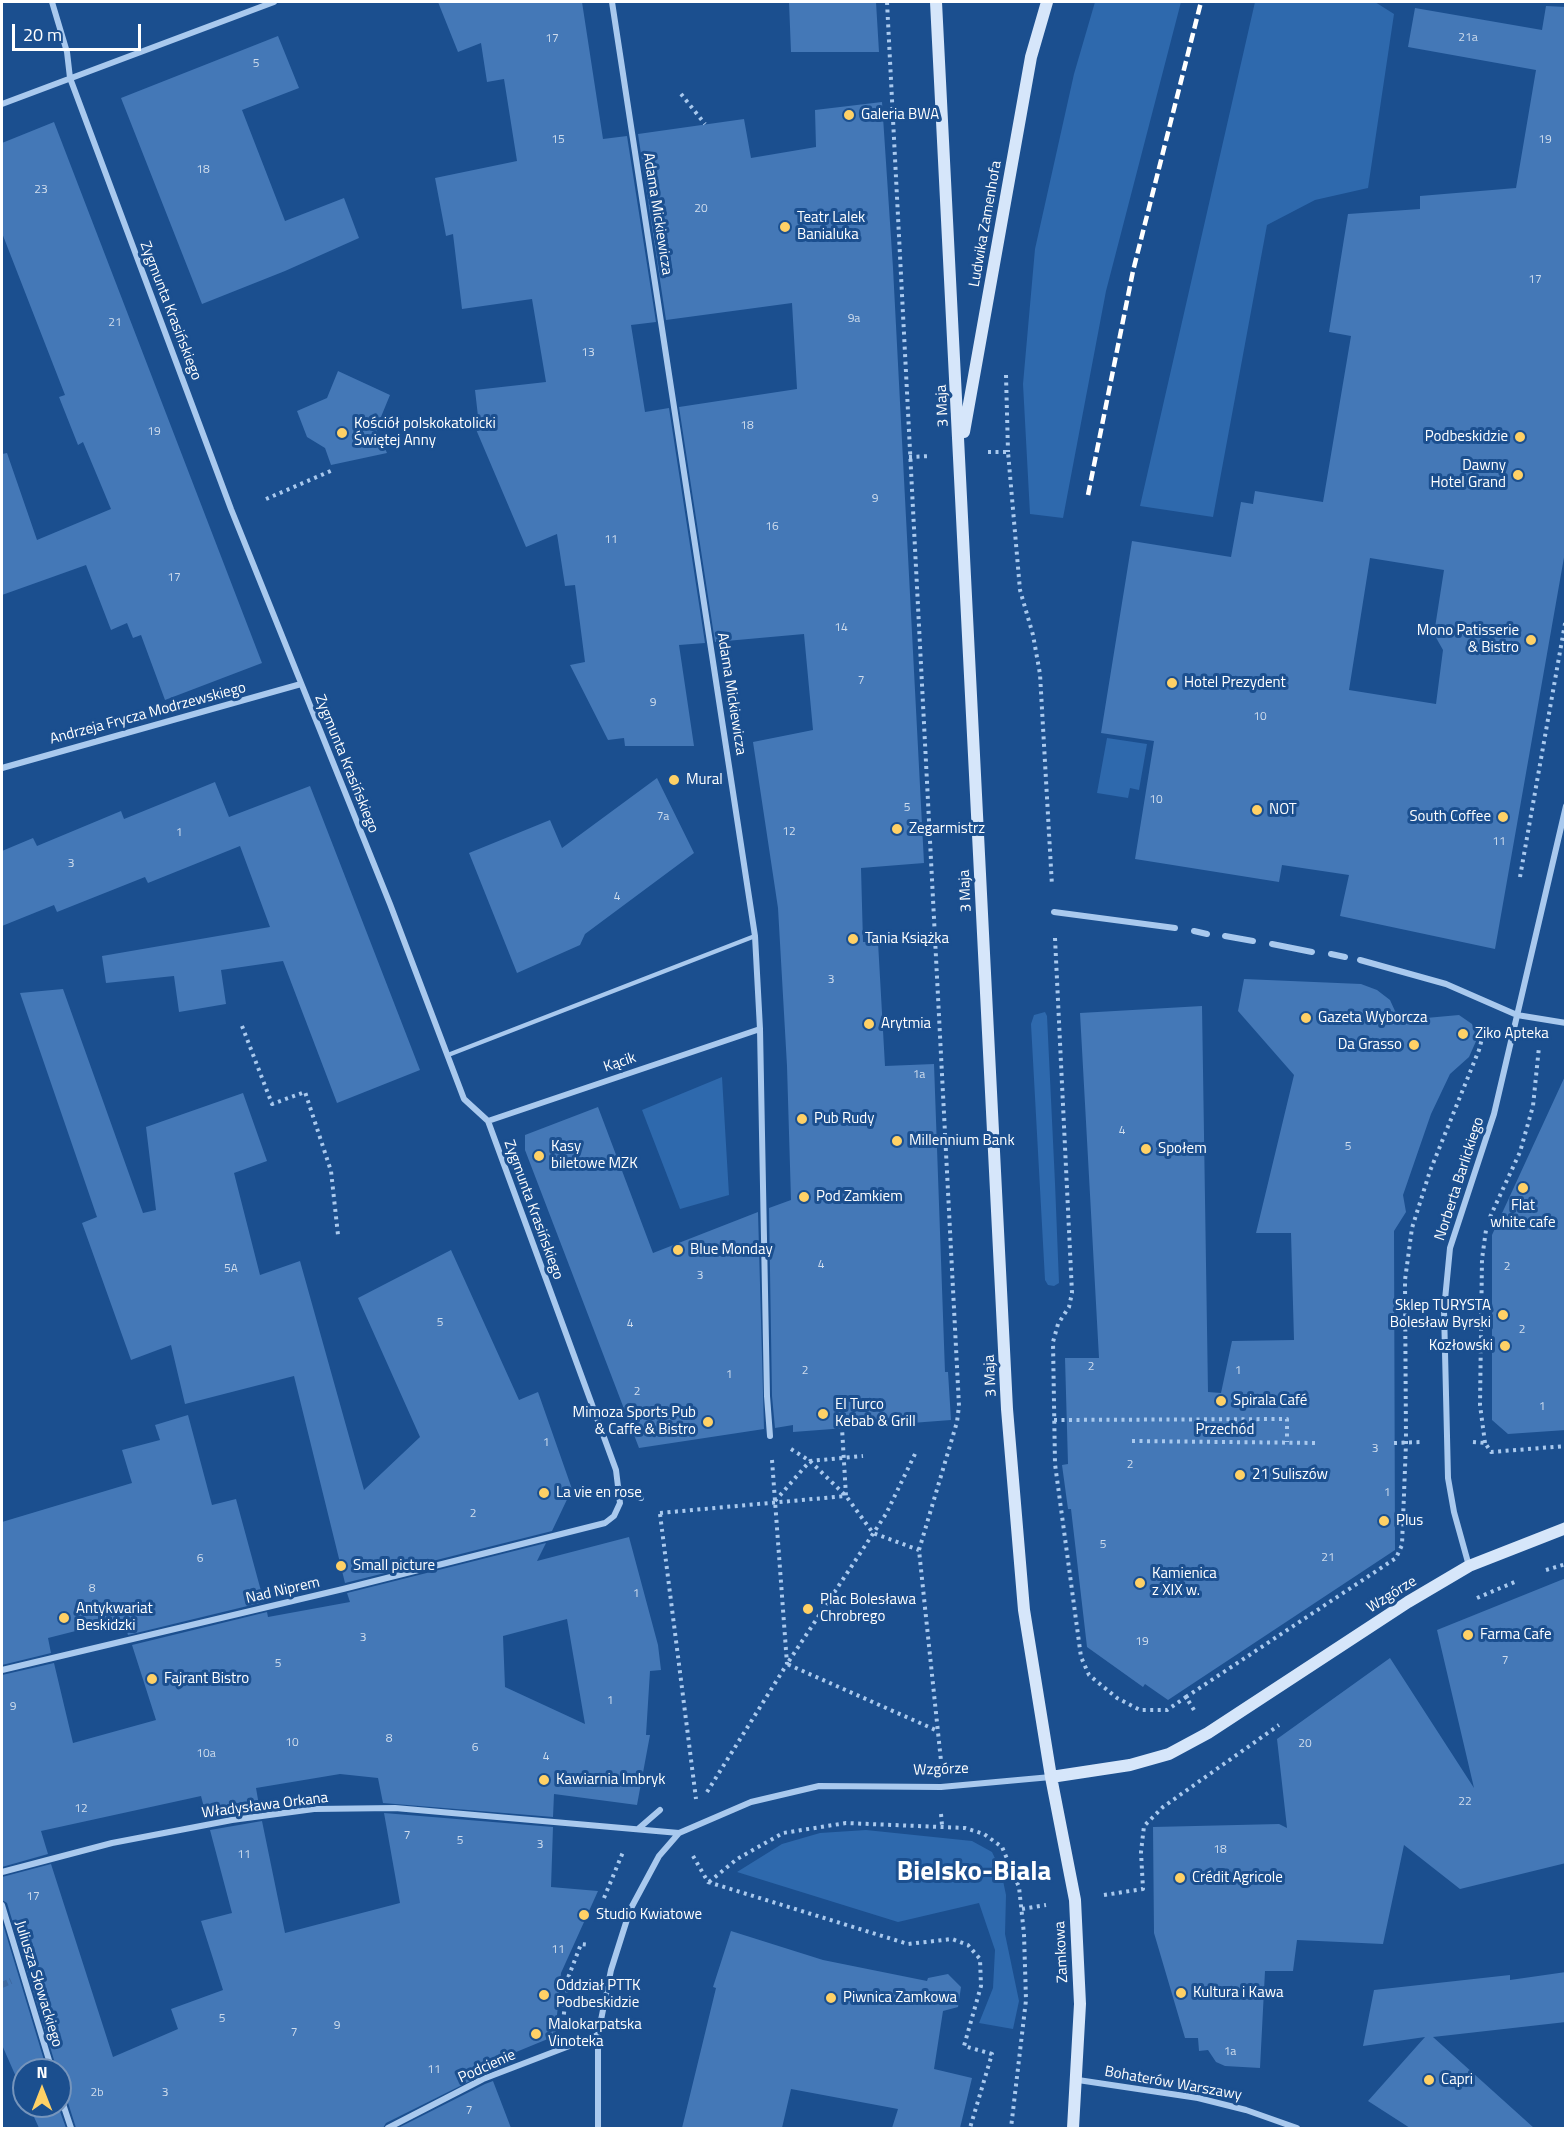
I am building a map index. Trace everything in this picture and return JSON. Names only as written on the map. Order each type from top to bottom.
[{"type":"main road","name":"3 Maja","points":[[936,2],[1007,1409],[1024,1610],[1051,1777]]},
{"type":"main road","name":"Ludwika Zamenhofa","points":[[960,454],[1031,57],[1047,2]]},
{"type":"main road","name":"Wzgórze","points":[[1051,1777],[1130,1765],[1169,1754],[1208,1733],[1408,1602],[1469,1566],[1566,1528]]},
{"type":"main road","name":"Zamkowa","points":[[1051,1777],[1075,1900],[1080,2004],[1078,2080],[1073,2128]]},
{"type":"street","name":"Zygmunta Krasińskiego","points":[[52,2],[67,52],[70,78],[231,509],[390,904],[464,1099],[488,1121],[616,1470],[620,1503],[614,1516],[605,1523]]},
{"type":"street","points":[[2,104],[274,2]]},
{"type":"street","name":"Adama Mickiewicza","points":[[612,2],[754,936],[760,1029],[767,1396],[770,1436]]},
{"type":"street","name":"Andrzeja Frycza Modrzewskiego","points":[[2,768],[301,684]]},
{"type":"street","name":"Norberta Barlickiego","points":[[1469,1566],[1454,1512],[1446,1442],[1444,1310],[1450,1248],[1494,1114],[1566,806]]},
{"type":"street","points":[[1053,912],[1175,928]]},
{"type":"street","points":[[1194,931],[1207,933]]},
{"type":"street","points":[[1225,936],[1253,941]]},
{"type":"street","points":[[1272,944],[1312,951]]},
{"type":"street","points":[[1331,954],[1345,957]]},
{"type":"street","points":[[1360,960],[1446,984],[1517,1015],[1566,1023]]},
{"type":"street","name":"Kącik","points":[[488,1121],[760,1029]]},
{"type":"street","points":[[620,1489],[641,1498]]},
{"type":"street","name":"Nad Niprem","points":[[2,1670],[343,1589],[605,1523]]},
{"type":"street","name":"Wzgórze","points":[[598,2128],[598,2035],[611,1970],[630,1910],[658,1857],[679,1833],[751,1803],[819,1786],[941,1787],[1051,1777]]},
{"type":"street","name":"Władysława Orkana","points":[[2,1872],[112,1843],[314,1809],[395,1808],[679,1833]]},
{"type":"street","points":[[638,1829],[660,1810]]},
{"type":"street","name":"Juliusza Słowackiego","points":[[2,1905],[48,2058]]},
{"type":"street","name":"Podcienie","points":[[388,2128],[483,2079],[598,2035]]},
{"type":"street","name":"Bohaterów Warszawy","points":[[1078,2080],[1198,2098],[1246,2110],[1297,2128]]},
{"type":"lane","points":[[448,1055],[754,936]]},
{"type":"path","points":[[887,2],[958,1406],[957,1422],[919,1550],[938,1731],[942,1825]]},
{"type":"path","points":[[681,94],[705,124]]},
{"type":"path","points":[[909,457],[1008,452],[1020,590],[1033,635],[1040,674],[1072,1293],[1069,1307],[1058,1324],[1053,1342],[1055,1464],[1081,1657],[1089,1675],[1117,1698],[1140,1710],[1167,1710],[1396,1558],[1402,1545],[1406,1443],[1405,1280],[1412,1228],[1430,1171],[1479,1050],[1491,1005]]},
{"type":"path","points":[[266,499],[333,470]]},
{"type":"path","points":[[1518,884],[1566,618]]},
{"type":"path","points":[[1542,1018],[1533,1106],[1518,1157],[1487,1224],[1482,1259],[1480,1405],[1485,1443],[1491,1452],[1566,1446]]},
{"type":"path","points":[[242,1026],[272,1104],[304,1092],[331,1171],[338,1235]]},
{"type":"path","points":[[1054,1420],[1287,1419],[1287,1442]]},
{"type":"path","points":[[842,1428],[846,1496]]},
{"type":"path","points":[[770,1436],[810,1461],[846,1496],[873,1533],[919,1550]]},
{"type":"path","points":[[770,1436],[787,1664]]},
{"type":"path","name":"Przechód","points":[[1132,1441],[1318,1443]]},
{"type":"path","points":[[1394,1443],[1485,1443]]},
{"type":"path","points":[[655,1504],[660,1513],[697,1808],[787,1664],[886,1514],[915,1454]]},
{"type":"path","points":[[775,1502],[810,1461],[864,1456]]},
{"type":"path","points":[[660,1513],[846,1496]]},
{"type":"path","points":[[1537,1573],[1566,1564]]},
{"type":"path","points":[[1468,1602],[1527,1577]]},
{"type":"path","points":[[787,1664],[938,1731]]},
{"type":"path","points":[[1186,1697],[1198,1718]]},
{"type":"path","points":[[1022,1909],[1143,1889],[1141,1852],[1144,1826],[1163,1807],[1224,1766],[1283,1721]]},
{"type":"path","points":[[970,2128],[992,2054],[964,2046],[981,1986],[980,1959],[968,1945],[951,1939],[908,1944],[708,1882],[737,1859],[783,1833],[846,1823],[942,1825],[965,1828],[984,1834],[1002,1847],[1019,1887],[1026,2000],[1011,2128]]},
{"type":"path","points":[[556,2029],[563,2026],[568,1978],[581,1944],[590,1945]]},
{"type":"shaded area","points":[[1095,2],[1181,2],[1106,291],[1063,518],[1030,514],[1023,384],[1035,249],[1074,74]]},
{"type":"shaded area","points":[[1255,2],[1375,2],[1394,14],[1368,188],[1315,200],[1267,225],[1213,517],[1140,506]]},
{"type":"shaded area","points":[[1107,738],[1147,744],[1139,790],[1130,788],[1128,798],[1097,793]]},
{"type":"shaded area","points":[[1045,1012],[1059,1283],[1054,1286],[1048,1285],[1045,1280],[1031,1024],[1034,1015]]},
{"type":"shaded area","points":[[722,1077],[729,1195],[680,1209],[642,1110]]},
{"type":"shaded area","points":[[866,1830],[972,1841],[992,1852],[1001,1871],[1006,1895],[1005,1934],[1019,2001],[1013,2029],[979,2023],[993,1988],[995,1950],[979,1903],[898,1922],[737,1872],[782,1844],[820,1833]]},
{"type":"building","points":[[438,2],[582,2],[603,139],[627,136],[656,322],[631,325],[645,412],[669,408],[705,643],[679,645],[694,746],[625,746],[624,738],[608,740],[570,665],[585,662],[575,585],[565,586],[557,534],[526,547],[475,427],[479,425],[475,390],[546,382],[532,299],[462,309],[453,234],[446,236],[435,178],[517,161],[504,79],[487,82],[481,43],[458,52]]},
{"type":"building","points":[[789,2],[876,2],[879,52],[791,52]]},
{"type":"building","points":[[1546,6],[1566,7],[1566,546],[1495,949],[1340,916],[1349,875],[1282,865],[1279,882],[1135,859],[1154,741],[1101,733],[1132,541],[1231,557],[1241,502],[1253,504],[1255,491],[1323,502],[1351,336],[1329,332],[1348,214],[1420,209],[1420,196],[1516,188],[1536,70],[1408,47],[1415,8],[1542,30]],"holes":[[[1370,558],[1444,570],[1434,634],[1443,650],[1436,704],[1349,690]]]},
{"type":"building","points":[[278,36],[299,88],[242,110],[285,221],[344,198],[359,238],[202,304],[121,98]]},
{"type":"building","points":[[882,102],[893,268],[924,863],[861,868],[863,942],[878,942],[885,1066],[934,1064],[945,1372],[948,1372],[951,1420],[793,1432],[793,1425],[775,1428],[772,1396],[769,1208],[791,1200],[787,1066],[778,908],[753,742],[813,730],[804,634],[715,642],[679,407],[797,389],[792,303],[666,320],[638,134],[744,119],[751,158],[816,147],[815,110]]},
{"type":"building","points":[[54,122],[262,663],[165,700],[141,635],[133,638],[127,623],[111,630],[86,565],[2,595],[2,454],[7,453],[37,540],[111,509],[83,442],[78,445],[59,397],[65,395],[2,233],[2,143]]},
{"type":"building","name":"Kościół polskokatolicki Świętej Anny","points":[[338,371],[390,395],[376,429],[387,453],[331,465],[325,448],[307,437],[297,411],[327,398]]},
{"type":"building","points":[[657,778],[694,853],[585,934],[580,945],[517,973],[469,853],[550,820],[562,848]]},
{"type":"building","points":[[215,782],[229,817],[310,786],[420,1070],[337,1103],[283,961],[221,970],[226,1004],[179,1012],[174,976],[106,983],[102,956],[270,927],[240,846],[148,883],[145,877],[57,912],[54,905],[2,926],[2,851],[33,838],[37,846],[121,811],[124,819]]},
{"type":"building","points":[[1244,979],[1361,984],[1377,990],[1390,1000],[1395,1011],[1426,1018],[1459,1015],[1472,1024],[1477,1039],[1469,1057],[1450,1074],[1431,1114],[1403,1195],[1406,1212],[1394,1231],[1395,1550],[1168,1700],[1145,1684],[1143,1687],[1087,1647],[1071,1509],[1068,1509],[1062,1465],[1068,1464],[1065,1358],[1099,1358],[1080,1013],[1202,1006],[1208,1392],[1221,1393],[1232,1341],[1294,1340],[1291,1233],[1256,1233],[1294,1075],[1238,1011]]},
{"type":"building","points":[[63,989],[143,1213],[156,1210],[146,1127],[243,1093],[267,1161],[234,1173],[260,1275],[300,1261],[364,1490],[420,1437],[358,1298],[451,1250],[519,1400],[538,1392],[572,1489],[552,1531],[345,1583],[294,1376],[185,1404],[171,1345],[131,1360],[82,1223],[97,1217],[20,993]]},
{"type":"building","points":[[1566,1074],[1566,1430],[1508,1434],[1492,1420],[1492,1235]]},
{"type":"building","points":[[598,1107],[653,1253],[758,1212],[764,1429],[639,1448],[525,1150],[525,1135]]},
{"type":"building","points":[[188,1415],[212,1505],[236,1499],[264,1602],[128,1635],[123,1619],[48,1638],[51,1653],[2,1665],[2,1522],[132,1483],[122,1450],[160,1440],[155,1425]]},
{"type":"building","points":[[629,1537],[658,1645],[661,1670],[650,1671],[646,1735],[650,1735],[637,1805],[554,1794],[553,1817],[383,1803],[378,1778],[340,1774],[256,1788],[260,1811],[207,1819],[201,1796],[41,1831],[48,1854],[2,1867],[2,1675],[54,1663],[73,1743],[156,1720],[132,1645],[267,1612],[268,1617],[350,1602],[347,1593],[546,1543],[537,1561]],"holes":[[[567,1619],[585,1724],[505,1687],[503,1636]]]},
{"type":"building","points":[[1566,1578],[1566,1863],[1460,1889],[1404,1845],[1383,1944],[1297,1940],[1293,1971],[1265,1971],[1260,2068],[1225,2066],[1216,2062],[1208,2050],[1199,2051],[1198,2038],[1185,2038],[1154,1933],[1153,1827],[1279,1824],[1287,1828],[1277,1739],[1390,1658],[1474,1788],[1437,1630]]},
{"type":"building","points":[[384,1813],[553,1827],[551,1887],[598,1891],[561,1973],[555,2036],[487,2064],[490,2071],[386,2123],[383,2128],[76,2128],[72,2115],[72,2058],[53,2058],[7,1903],[2,1900],[2,1877],[51,1864],[113,2057],[178,2029],[171,2009],[223,1990],[201,1921],[232,1913],[210,1830],[262,1821],[285,1933],[400,1903]]},
{"type":"building","points":[[2,1921],[43,2058],[12,2058],[12,2068],[2,2045]]},
{"type":"building","points":[[731,1931],[823,1960],[927,1981],[928,1978],[948,1974],[961,1987],[958,2007],[943,2011],[934,2069],[972,2078],[960,2128],[892,2128],[898,2109],[791,2089],[782,2128],[682,2128],[716,1988],[713,1987]]},
{"type":"building","points":[[1566,1972],[1566,2022],[1433,2037],[1534,2128],[1410,2128],[1368,2101],[1425,2037],[1363,2046],[1374,1990],[1510,1975],[1510,1980]]},
{"type":"building","points":[[493,2081],[511,2128],[398,2128],[485,2084]]},
{"type":"building","points":[[34,2118],[62,2118],[66,2128],[39,2128]]},
{"type":"tunnel","points":[[2,1985],[11,1981]]},
{"type":"railway","points":[[1088,495],[1133,271],[1201,2]]},
{"type":"place","name":"Galeria BWA","points":[[849,115]]},
{"type":"place","name":"Teatr Lalek Banialuka","points":[[785,227]]},
{"type":"place","name":"Kościół polskokatolicki Świętej Anny","points":[[342,433]]},
{"type":"place","name":"Podbeskidzie","points":[[1520,437]]},
{"type":"place","name":"Dawny Hotel Grand","points":[[1518,475]]},
{"type":"place","name":"Mono Patisserie & Bistro","points":[[1531,640]]},
{"type":"place","name":"Hotel Prezydent","points":[[1172,683]]},
{"type":"place","name":"Mural","points":[[674,780]]},
{"type":"place","name":"NOT","points":[[1257,810]]},
{"type":"place","name":"South Coffee","points":[[1503,817]]},
{"type":"place","name":"Zegarmistrz","points":[[897,829]]},
{"type":"place","name":"Tania Książka","points":[[853,939]]},
{"type":"place","name":"Gazeta Wyborcza","points":[[1306,1018]]},
{"type":"place","name":"Arytmia","points":[[869,1024]]},
{"type":"place","name":"Ziko Apteka","points":[[1463,1034]]},
{"type":"place","name":"Da Grasso","points":[[1414,1045]]},
{"type":"place","name":"Pub Rudy","points":[[802,1119]]},
{"type":"place","name":"Millennium Bank","points":[[897,1141]]},
{"type":"place","name":"Społem","points":[[1146,1149]]},
{"type":"place","name":"Kasy biletowe MZK","points":[[539,1156]]},
{"type":"place","name":"Flat white cafe","points":[[1523,1188]]},
{"type":"place","name":"Pod Zamkiem","points":[[804,1197]]},
{"type":"place","name":"Blue Monday","points":[[678,1250]]},
{"type":"place","name":"Sklep TURYSTA Bolesław Byrski","points":[[1503,1315]]},
{"type":"place","name":"Kozłowski","points":[[1505,1346]]},
{"type":"place","name":"Spirala Café","points":[[1221,1401]]},
{"type":"place","name":"El Turco Kebab & Grill","points":[[823,1414]]},
{"type":"place","name":"Mimoza Sports Pub & Caffe & Bistro","points":[[708,1422]]},
{"type":"place","name":"21 Suliszów","points":[[1240,1475]]},
{"type":"place","name":"La vie en rose","points":[[544,1493]]},
{"type":"place","name":"Plus","points":[[1384,1521]]},
{"type":"place","name":"Small picture","points":[[341,1566]]},
{"type":"place","name":"Kamienica z XIX w.","points":[[1140,1583]]},
{"type":"place","name":"Plac Bolesława Chrobrego","points":[[808,1609]]},
{"type":"place","name":"Antykwariat Beskidzki","points":[[64,1618]]},
{"type":"place","name":"Farma Cafe","points":[[1468,1635]]},
{"type":"place","name":"Fajrant Bistro","points":[[152,1679]]},
{"type":"place","name":"Kawiarnia Imbryk","points":[[544,1780]]},
{"type":"place","name":"Crédit Agricole","points":[[1180,1878]]},
{"type":"place","name":"Studio Kwiatowe","points":[[584,1915]]},
{"type":"place","name":"Kultura i Kawa","points":[[1181,1993]]},
{"type":"place","name":"Oddział PTTK Podbeskidzie","points":[[544,1995]]},
{"type":"place","name":"Piwnica Zamkowa","points":[[831,1998]]},
{"type":"place","name":"Malokarpatska Vinoteka","points":[[536,2034]]},
{"type":"place","name":"Capri","points":[[1429,2080]]},
{"type":"district","name":"Bielsko-Biala","points":[[974,1873]]}]
